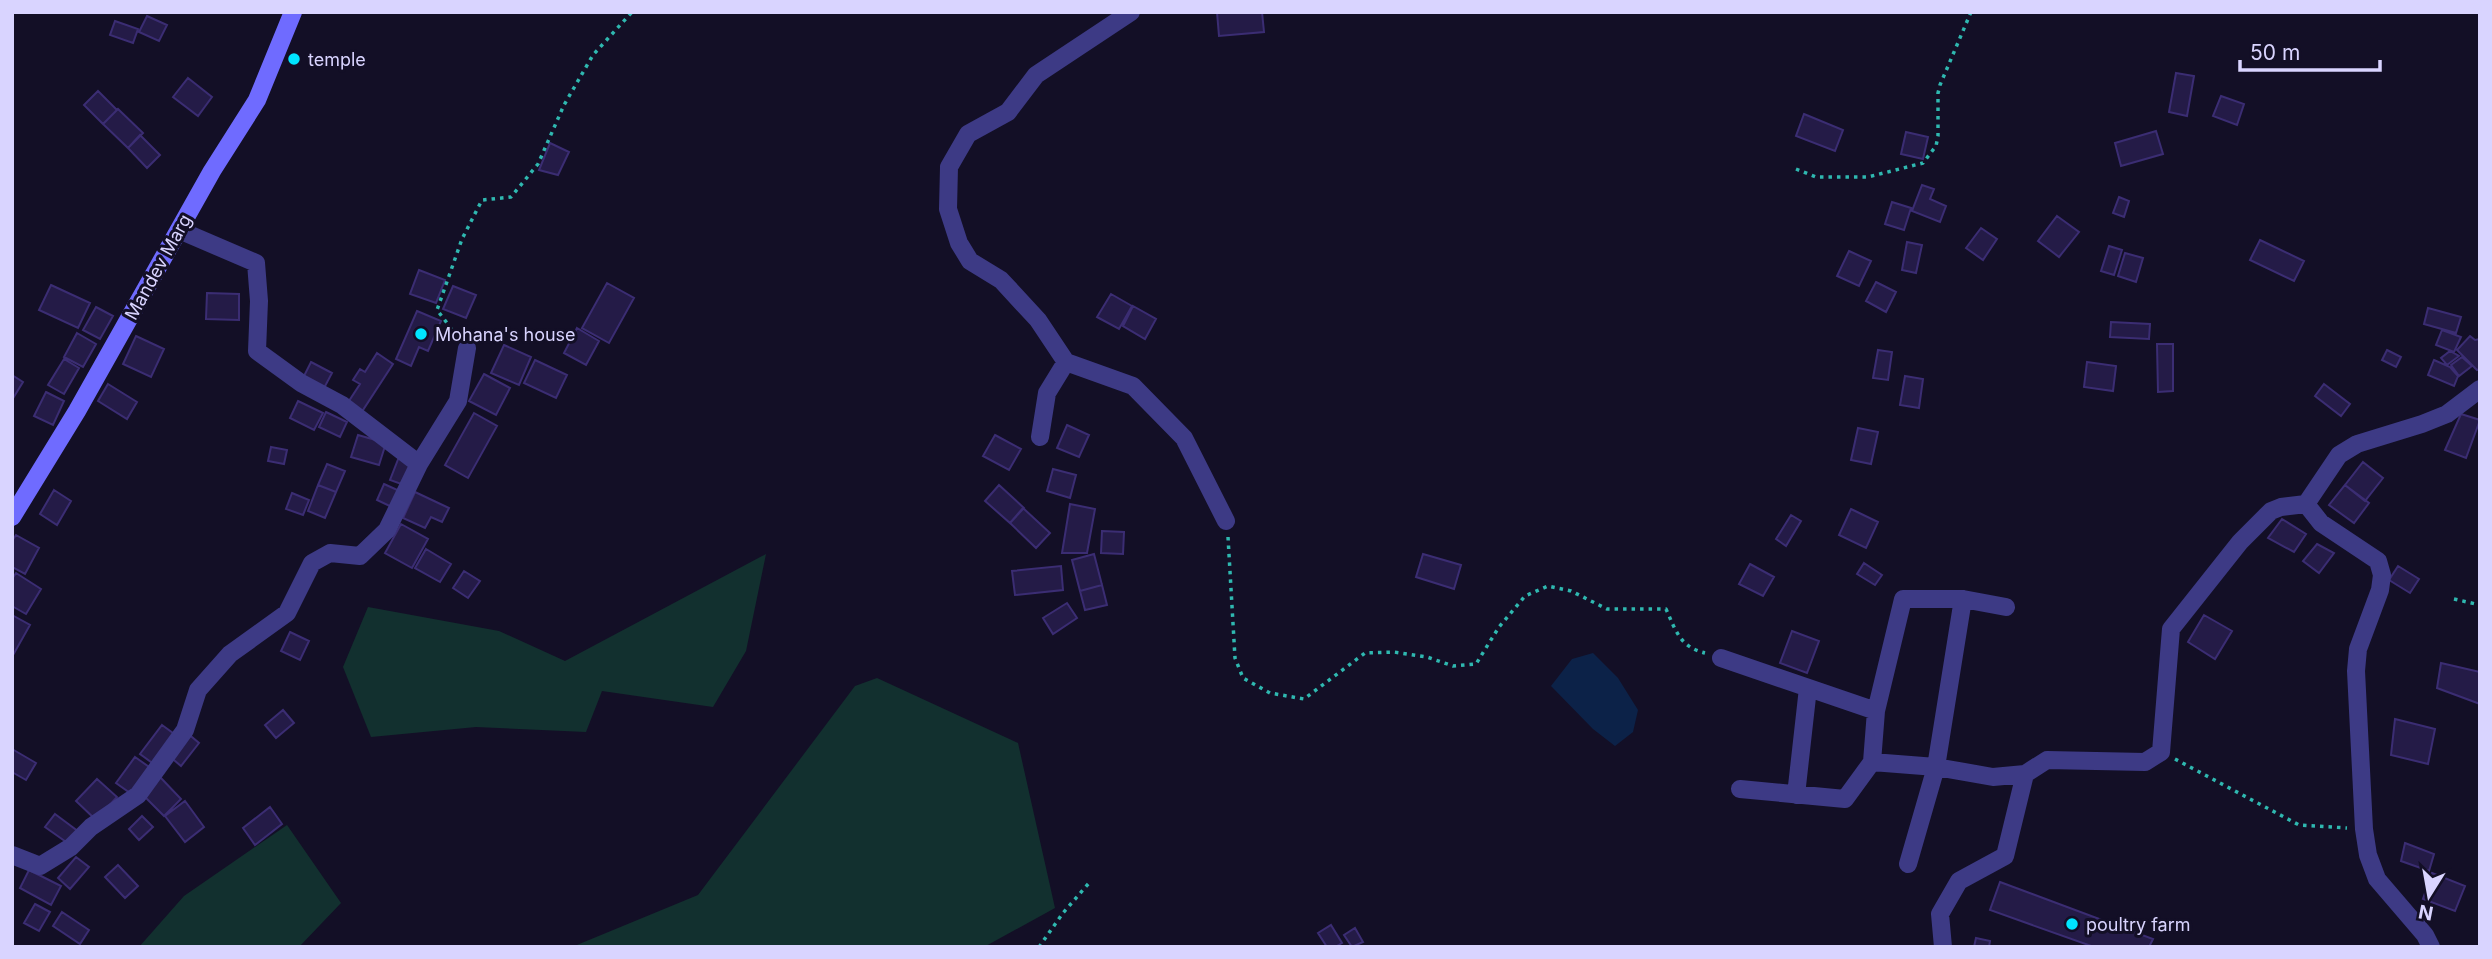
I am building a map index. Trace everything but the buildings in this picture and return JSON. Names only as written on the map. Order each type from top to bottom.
[{"type":"main road","name":"Mandev Marg","points":[[12,517],[77,411],[212,171],[257,100],[293,12]]},
{"type":"street","points":[[1131,12],[1036,75],[1008,111],[968,134],[949,167],[948,209],[959,243],[970,261],[1001,280],[1038,320],[1066,362],[1133,386],[1184,438],[1226,521]]},
{"type":"street","points":[[179,230],[257,263],[257,351],[301,383],[342,405],[419,464]]},
{"type":"street","points":[[12,855],[40,866],[71,848],[91,827],[138,795],[185,730],[198,690],[230,654],[287,613],[312,563],[330,554],[360,556],[387,530],[419,464],[458,401],[467,348]]},
{"type":"street","points":[[1040,437],[1046,393],[1066,362]]},
{"type":"street","points":[[1872,762],[1937,767],[1993,776],[2025,774],[2047,760],[2145,762],[2161,752],[2171,629],[2240,542],[2271,512],[2281,507],[2306,503],[2339,455],[2357,444],[2447,414],[2480,389]]},
{"type":"street","points":[[2306,503],[2321,523],[2378,561],[2382,575],[2380,590],[2358,649],[2356,671],[2364,829],[2368,855],[2377,879],[2425,935],[2431,947]]},
{"type":"street","points":[[1741,789],[1845,799],[1872,762],[1876,710],[1903,599],[1963,598],[2006,607]]},
{"type":"street","points":[[1908,864],[1937,767],[1963,598]]},
{"type":"street","points":[[1721,658],[1876,710]]},
{"type":"street","points":[[1796,795],[1808,688]]},
{"type":"street","points":[[1943,947],[1940,914],[1959,881],[2005,856],[2025,774]]},
{"type":"path","points":[[467,348],[436,310],[462,239],[482,200],[511,197],[538,164],[564,105],[593,55],[632,12]]},
{"type":"path","points":[[1796,169],[1816,177],[1855,178],[1895,172],[1923,163],[1936,146],[1940,85],[1971,12]]},
{"type":"path","points":[[1226,521],[1235,659],[1243,678],[1270,693],[1304,699],[1365,653],[1394,652],[1427,657],[1452,666],[1476,664],[1499,627],[1525,596],[1548,586],[1571,591],[1607,609],[1666,609],[1676,633],[1690,649],[1721,658]]},
{"type":"path","points":[[2454,599],[2480,605]]},
{"type":"path","points":[[2161,752],[2299,825],[2364,829]]},
{"type":"path","points":[[1039,947],[1089,883]]},
{"type":"green space","points":[[766,554],[746,651],[713,707],[602,691],[586,732],[476,727],[371,737],[343,667],[368,607],[499,631],[565,661]]},
{"type":"green space","points":[[877,678],[1018,743],[1055,908],[984,947],[572,947],[698,895],[855,686]]},
{"type":"green space","points":[[287,825],[341,903],[299,947],[139,947],[184,896]]},
{"type":"water","points":[[1593,653],[1618,678],[1638,710],[1633,732],[1615,746],[1593,729],[1551,686],[1572,659]]},
{"type":"place","name":"temple","points":[[294,59]]},
{"type":"place","name":"Mohana's house","points":[[421,334]]},
{"type":"place","name":"poultry farm","points":[[2072,924]]}]
